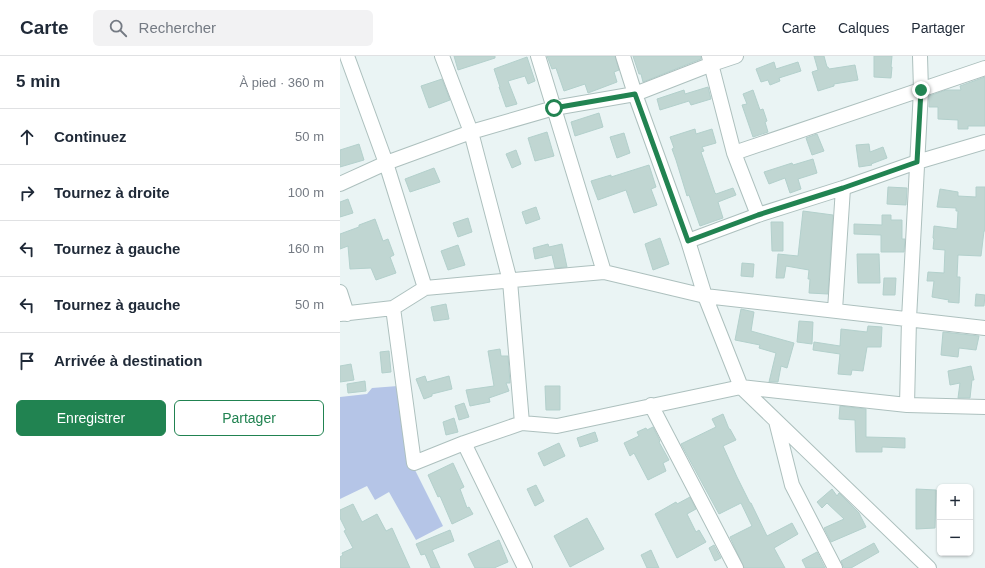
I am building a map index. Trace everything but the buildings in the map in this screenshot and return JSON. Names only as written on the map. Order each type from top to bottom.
[{"type":"street","points":[[347,56],[386,163],[425,288]]},
{"type":"street","points":[[442,56],[471,132],[510,281],[522,423]]},
{"type":"street","points":[[538,56],[604,272]]},
{"type":"street","points":[[623,56],[635,94],[688,241],[705,296],[741,387],[929,568]]},
{"type":"street","points":[[340,184],[386,163],[471,132],[554,108],[635,94],[710,60],[736,56]]},
{"type":"street","points":[[907,405],[909,320],[921,90],[920,56]]},
{"type":"street","points":[[710,60],[734,153],[758,215]]},
{"type":"street","points":[[734,153],[985,68]]},
{"type":"street","points":[[688,241],[758,215],[843,188],[917,162],[985,142]]},
{"type":"street","points":[[835,310],[843,188]]},
{"type":"street","points":[[340,292],[344,314],[393,308],[425,288],[604,272],[705,296],[985,328]]},
{"type":"street","points":[[393,308],[414,463],[464,443],[522,423],[557,426],[741,387],[907,405],[985,407]]},
{"type":"street","points":[[651,405],[736,568]]},
{"type":"street","points":[[776,420],[792,485],[835,568]]},
{"type":"street","points":[[464,443],[525,568]]},
{"type":"shaded area","points":[[398,386],[408,465],[415,470],[443,526],[416,540],[389,492],[375,500],[367,486],[340,499],[340,397],[367,394],[372,388]]},
{"type":"route","points":[[554,108],[635,94],[688,241],[758,215],[843,188],[917,162],[921,90]]}]
